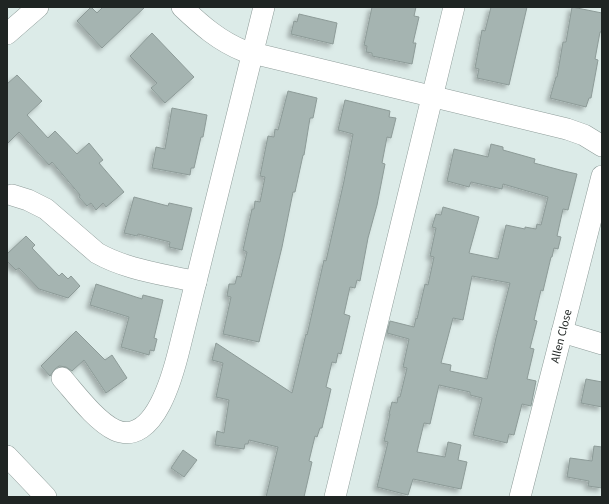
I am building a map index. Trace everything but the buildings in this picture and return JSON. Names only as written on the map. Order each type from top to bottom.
[{"type":"street","points":[[7,34],[38,7]]},
{"type":"street","points":[[182,7],[208,32],[232,46],[252,53],[567,129],[584,135],[602,146]]},
{"type":"street","points":[[62,378],[94,415],[114,430],[124,432],[136,431],[146,424],[157,410],[168,387],[179,352],[264,7]]},
{"type":"street","points":[[335,497],[454,7]]},
{"type":"street","name":"Allen Close","points":[[520,497],[602,176]]},
{"type":"street","points":[[12,195],[28,200],[46,209],[97,253],[105,258],[128,266],[196,282]]},
{"type":"street","points":[[562,332],[602,344]]},
{"type":"street","points":[[7,456],[46,497]]}]
